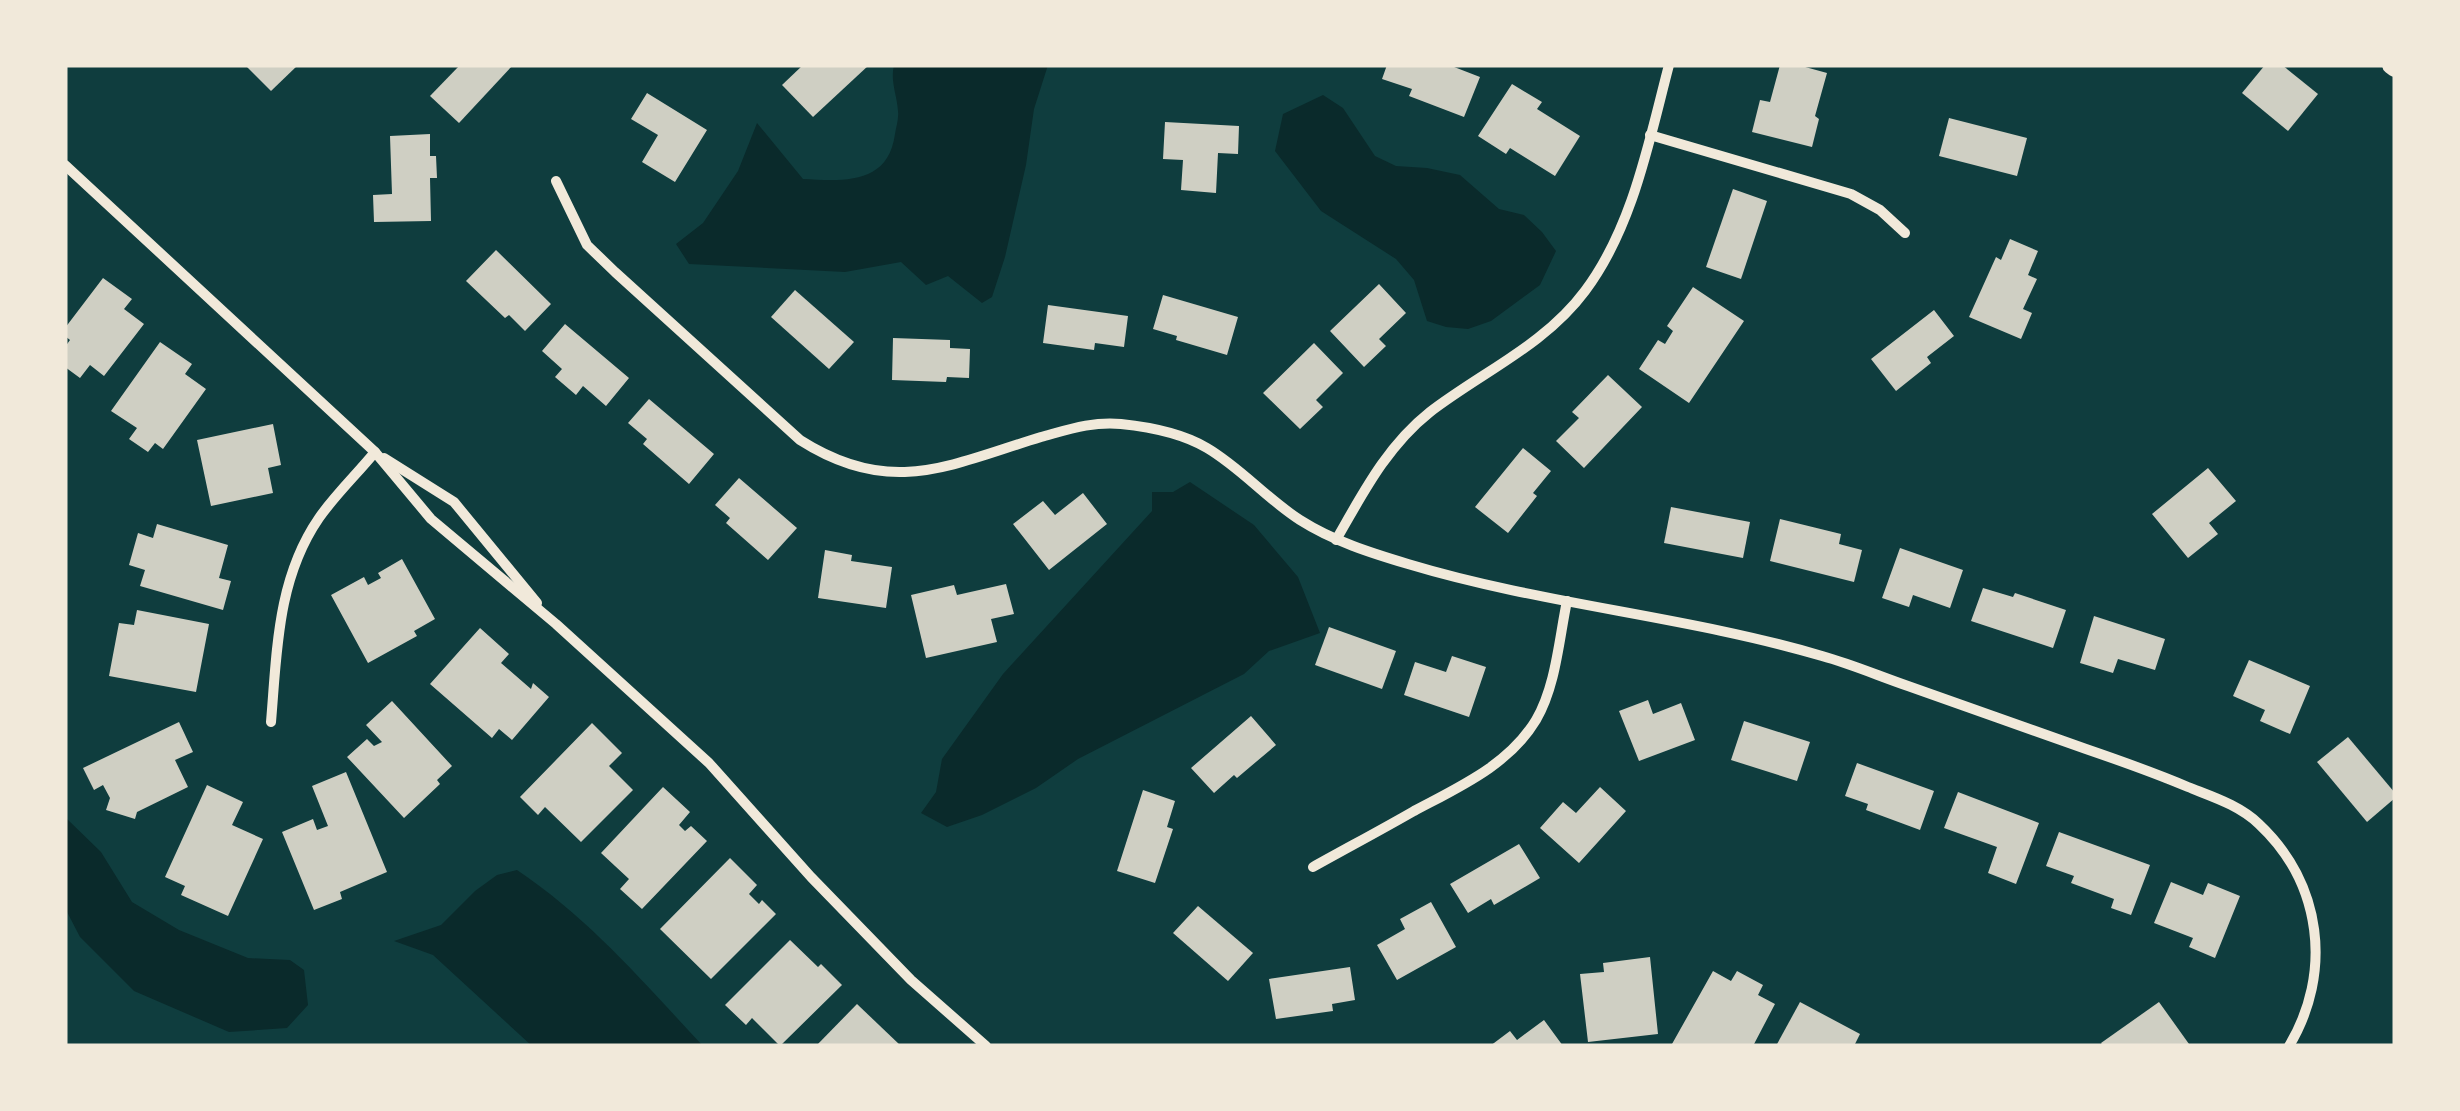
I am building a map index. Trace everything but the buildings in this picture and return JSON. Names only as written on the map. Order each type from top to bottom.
[{"type":"street","points":[[1336,540],[1373,474],[1398,442],[1429,413],[1531,344],[1584,292],[1607,256],[1631,198],[1669,65]]},
{"type":"street","points":[[1650,135],[1851,194],[1880,210],[1905,233]]},
{"type":"street","points":[[65,165],[375,452],[431,519],[556,624],[710,763],[811,877],[980,1044]]},
{"type":"street","points":[[556,182],[587,245],[800,440],[847,465],[904,474],[934,470],[1079,426],[1117,424],[1177,434],[1208,448],[1299,520],[1336,540],[1411,565],[1823,656],[2232,804],[2258,822],[2284,851],[2301,879],[2313,913],[2317,944],[2310,1002],[2288,1046]]},
{"type":"street","points":[[375,452],[454,502],[556,624]]},
{"type":"street","points":[[271,722],[279,618],[294,566],[319,519],[375,452]]},
{"type":"street","points":[[1313,867],[1474,778],[1523,739],[1538,717],[1548,689],[1567,601]]},
{"type":"water","points":[[894,65],[1048,65],[1034,109],[1026,165],[992,297],[982,303],[948,276],[926,285],[901,262],[845,272],[689,264],[676,244],[703,223],[738,171],[757,123],[803,179],[848,179],[874,171],[883,163],[891,151],[898,117]]},
{"type":"water","points":[[1323,95],[1343,108],[1375,156],[1396,166],[1460,175],[1499,209],[1524,215],[1556,251],[1540,285],[1491,321],[1468,329],[1427,321],[1414,280],[1396,259],[1321,211],[1275,151],[1283,114]]},
{"type":"water","points":[[1190,482],[1254,525],[1298,577],[1320,633],[1269,651],[1244,674],[1078,759],[1036,788],[982,815],[947,827],[921,813],[936,792],[942,759],[1003,674],[1152,511],[1152,492],[1173,492]]},
{"type":"water","points":[[65,817],[101,852],[132,902],[179,930],[248,958],[290,960],[304,970],[308,1005],[287,1028],[229,1032],[134,991],[80,937],[65,908]]},
{"type":"water","points":[[517,870],[592,930],[703,1046],[532,1046],[433,955],[394,941],[441,925],[497,875]]}]
